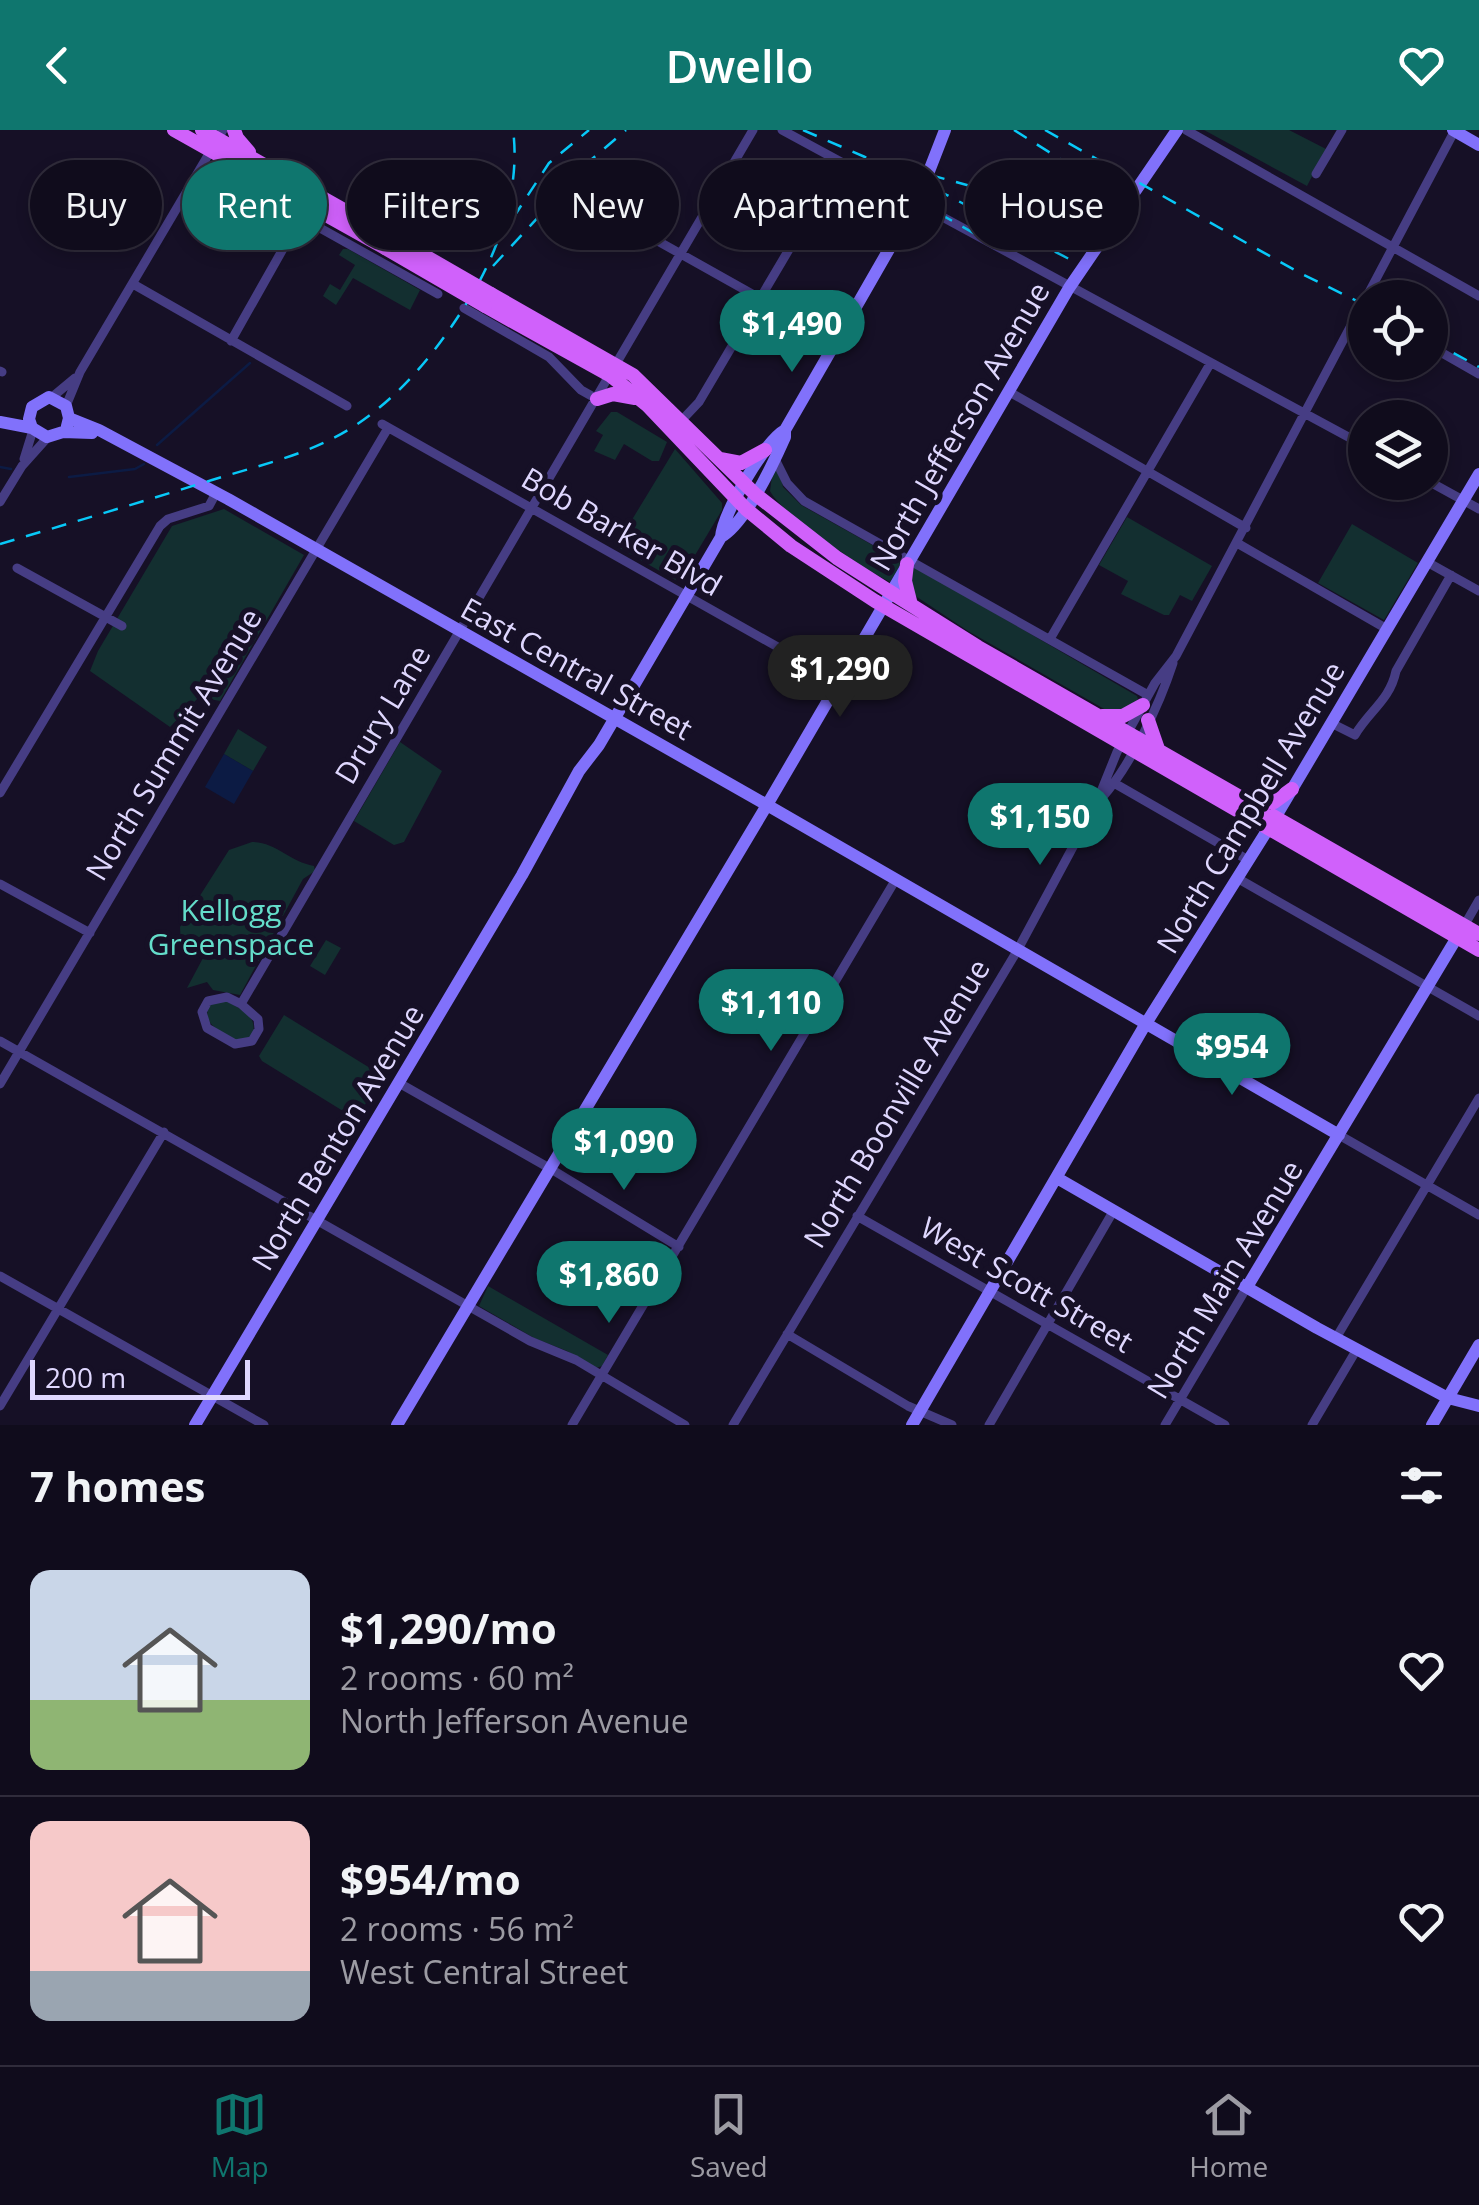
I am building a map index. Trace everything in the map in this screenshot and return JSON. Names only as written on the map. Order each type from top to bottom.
[{"type":"main road","points":[[174,130],[217,139],[256,160]]},
{"type":"main road","points":[[202,130],[347,217]]},
{"type":"main road","points":[[234,130],[236,138],[256,160]]},
{"type":"main road","name":"North Benton Avenue","points":[[195,1425],[522,875],[579,771],[615,718],[721,537],[722,526],[750,490],[779,432],[784,430],[920,198],[945,130]]},
{"type":"main road","name":"North Jefferson Avenue","points":[[397,1425],[767,805],[1069,288],[1177,130]]},
{"type":"main road","points":[[1454,130],[1479,144]]},
{"type":"main road","points":[[402,250],[614,370],[682,420],[750,490],[887,600],[911,605],[1097,715],[1130,741],[1158,750],[1248,802],[1272,823]]},
{"type":"main road","points":[[614,370],[741,504],[791,546],[1460,932],[1479,950]]},
{"type":"main road","points":[[598,398],[613,394],[631,396],[647,404]]},
{"type":"main road","points":[[0,420],[48,437],[63,432],[67,412],[51,398],[36,402],[30,413],[32,429]]},
{"type":"main road","name":"East Central Street","points":[[67,412],[615,718],[1339,1135]]},
{"type":"main road","points":[[0,420],[30,413]]},
{"type":"main road","name":"East Central Street","points":[[63,432],[108,435]]},
{"type":"main road","points":[[715,457],[741,464],[770,454]]},
{"type":"main road","name":"North Campbell Avenue","points":[[912,1425],[1145,1024],[1272,823],[1479,474]]},
{"type":"main road","points":[[909,562],[904,581],[911,605]]},
{"type":"main road","points":[[1097,715],[1123,716],[1146,700]]},
{"type":"main road","points":[[1148,720],[1158,750]]},
{"type":"main road","points":[[1248,802],[1269,804],[1292,789]]},
{"type":"main road","points":[[1460,932],[1479,934]]},
{"type":"main road","name":"North Main Avenue","points":[[1247,1287],[1460,932]]},
{"type":"main road","points":[[1057,1178],[1356,1349],[1448,1398],[1479,1406]]},
{"type":"main road","points":[[1432,1425],[1479,1345]]},
{"type":"street","name":"Drury Lane","points":[[241,1004],[753,130]]},
{"type":"street","points":[[782,130],[836,160]]},
{"type":"street","points":[[1186,130],[1479,296]]},
{"type":"street","points":[[1316,174],[1342,130]]},
{"type":"street","name":"North Boonville Avenue","points":[[1376,280],[1454,130]]},
{"type":"street","points":[[67,412],[80,372],[217,139]]},
{"type":"street","points":[[945,220],[1348,437]]},
{"type":"street","points":[[327,232],[438,294]]},
{"type":"street","points":[[230,340],[282,250]]},
{"type":"street","points":[[673,250],[836,341]]},
{"type":"street","points":[[682,420],[698,402],[787,250]]},
{"type":"street","points":[[132,284],[348,406]]},
{"type":"street","points":[[464,308],[550,357],[581,390],[598,398]]},
{"type":"street","name":"North Boonville Avenue","points":[[1096,804],[1104,778],[1148,720],[1176,656],[1348,334]]},
{"type":"street","points":[[1448,356],[1479,374]]},
{"type":"street","points":[[1050,638],[1210,364]]},
{"type":"street","points":[[51,398],[80,372]]},
{"type":"street","points":[[1008,391],[1246,528]]},
{"type":"street","name":"Bob Barker Blvd","points":[[385,426],[838,681]]},
{"type":"street","name":"North Summit Avenue","points":[[0,1084],[318,550],[385,426]]},
{"type":"street","points":[[22,466],[32,429]]},
{"type":"street","points":[[0,502],[22,466],[48,437]]},
{"type":"street","points":[[770,454],[790,488],[804,501],[1050,638],[1146,700]]},
{"type":"street","points":[[1448,492],[1479,509]]},
{"type":"street","points":[[0,793],[160,526],[168,519],[209,506],[216,493]]},
{"type":"street","points":[[1237,543],[1387,629]]},
{"type":"street","points":[[1427,562],[1479,591]]},
{"type":"street","points":[[17,568],[122,626]]},
{"type":"street","points":[[1331,723],[1355,735],[1367,715],[1378,709],[1451,575]]},
{"type":"street","name":"North Boonville Avenue","points":[[733,1425],[1017,951],[1096,804],[1114,782],[1146,700],[1176,656]]},
{"type":"street","points":[[1114,782],[1248,860]]},
{"type":"street","points":[[1237,878],[1479,1016]]},
{"type":"street","points":[[572,1425],[896,879]]},
{"type":"street","points":[[0,884],[90,933]]},
{"type":"street","name":"North Main Avenue","points":[[1460,932],[1479,900]]},
{"type":"street","points":[[227,996],[241,1004],[258,1019],[259,1029],[252,1041],[235,1044],[207,1028],[202,1012],[208,1001],[227,996]]},
{"type":"street","points":[[0,1041],[685,1425]]},
{"type":"street","points":[[399,1084],[551,1168],[679,1247]]},
{"type":"street","points":[[1336,1338],[1479,1098]]},
{"type":"street","points":[[0,1406],[164,1132]]},
{"type":"street","points":[[1339,1135],[1479,1214]]},
{"type":"street","points":[[990,1425],[1114,1210]]},
{"type":"street","name":"West Scott Street","points":[[857,1216],[1225,1425]]},
{"type":"street","points":[[0,1276],[264,1425]]},
{"type":"street","name":"North Main Avenue","points":[[1165,1425],[1247,1287]]},
{"type":"street","points":[[787,1334],[908,1406],[952,1425]]},
{"type":"street","points":[[1312,1425],[1356,1349]]},
{"type":"green space","points":[[1204,130],[1289,130],[1326,149],[1307,186]]},
{"type":"green space","points":[[343,249],[350,250],[420,290],[410,310],[353,278],[336,305],[323,296],[330,284],[340,290],[355,265],[339,255]]},
{"type":"green space","points":[[611,412],[667,442],[659,461],[652,461],[624,444],[615,460],[594,451],[603,435],[596,431]]},
{"type":"green space","points":[[675,449],[722,503],[722,510],[679,582],[616,546]]},
{"type":"green space","points":[[773,469],[779,469],[783,487],[801,505],[899,560],[900,566],[890,582],[790,514],[770,491]]},
{"type":"green space","points":[[224,509],[304,555],[220,701],[199,697],[170,727],[90,671],[172,526]]},
{"type":"green space","points":[[1127,517],[1212,566],[1192,601],[1180,595],[1169,615],[1121,594],[1128,581],[1099,565]]},
{"type":"green space","points":[[1352,524],[1418,563],[1384,620],[1318,583]]},
{"type":"green space","points":[[914,566],[1138,699],[1124,712],[1106,710],[968,631],[914,595],[910,574]]},
{"type":"green space","points":[[238,729],[267,747],[253,771],[224,754]]},
{"type":"green space","points":[[400,742],[442,771],[404,842],[394,845],[354,821]]},
{"type":"green space","name":"Kellogg Greenspace","points":[[252,842],[314,866],[315,871],[303,879],[240,995],[213,990],[207,982],[187,988],[203,958],[181,946],[180,927],[229,850]]},
{"type":"green space","points":[[326,940],[341,948],[325,975],[310,966]]},
{"type":"green space","points":[[227,1001],[251,1019],[252,1037],[235,1040],[209,1020],[208,1009],[213,1002]]},
{"type":"green space","points":[[284,1015],[383,1076],[356,1119],[262,1061],[259,1056]]},
{"type":"green space","points":[[488,1286],[608,1355],[602,1366],[596,1368],[534,1338],[479,1306]]},
{"type":"water","points":[[224,754],[253,771],[234,804],[205,787]]},
{"type":"waterway","points":[[157,445],[250,363]]},
{"type":"waterway","points":[[69,477],[135,469],[144,464]]},
{"type":"waterway","points":[[0,467],[11,469]]},
{"type":"railway","points":[[0,544],[282,459],[332,439],[387,401],[438,346],[487,266],[512,189],[513,130]]},
{"type":"railway","points":[[516,213],[549,163],[589,130]]},
{"type":"railway","points":[[493,266],[592,159],[626,130]]},
{"type":"railway","points":[[803,130],[865,157],[965,185]]},
{"type":"railway","points":[[1014,130],[1062,160]]},
{"type":"railway","points":[[1045,130],[1348,297]]},
{"type":"railway","points":[[945,194],[1071,260]]},
{"type":"railway","points":[[945,217],[965,228]]},
{"type":"railway","points":[[1448,350],[1479,367]]}]
